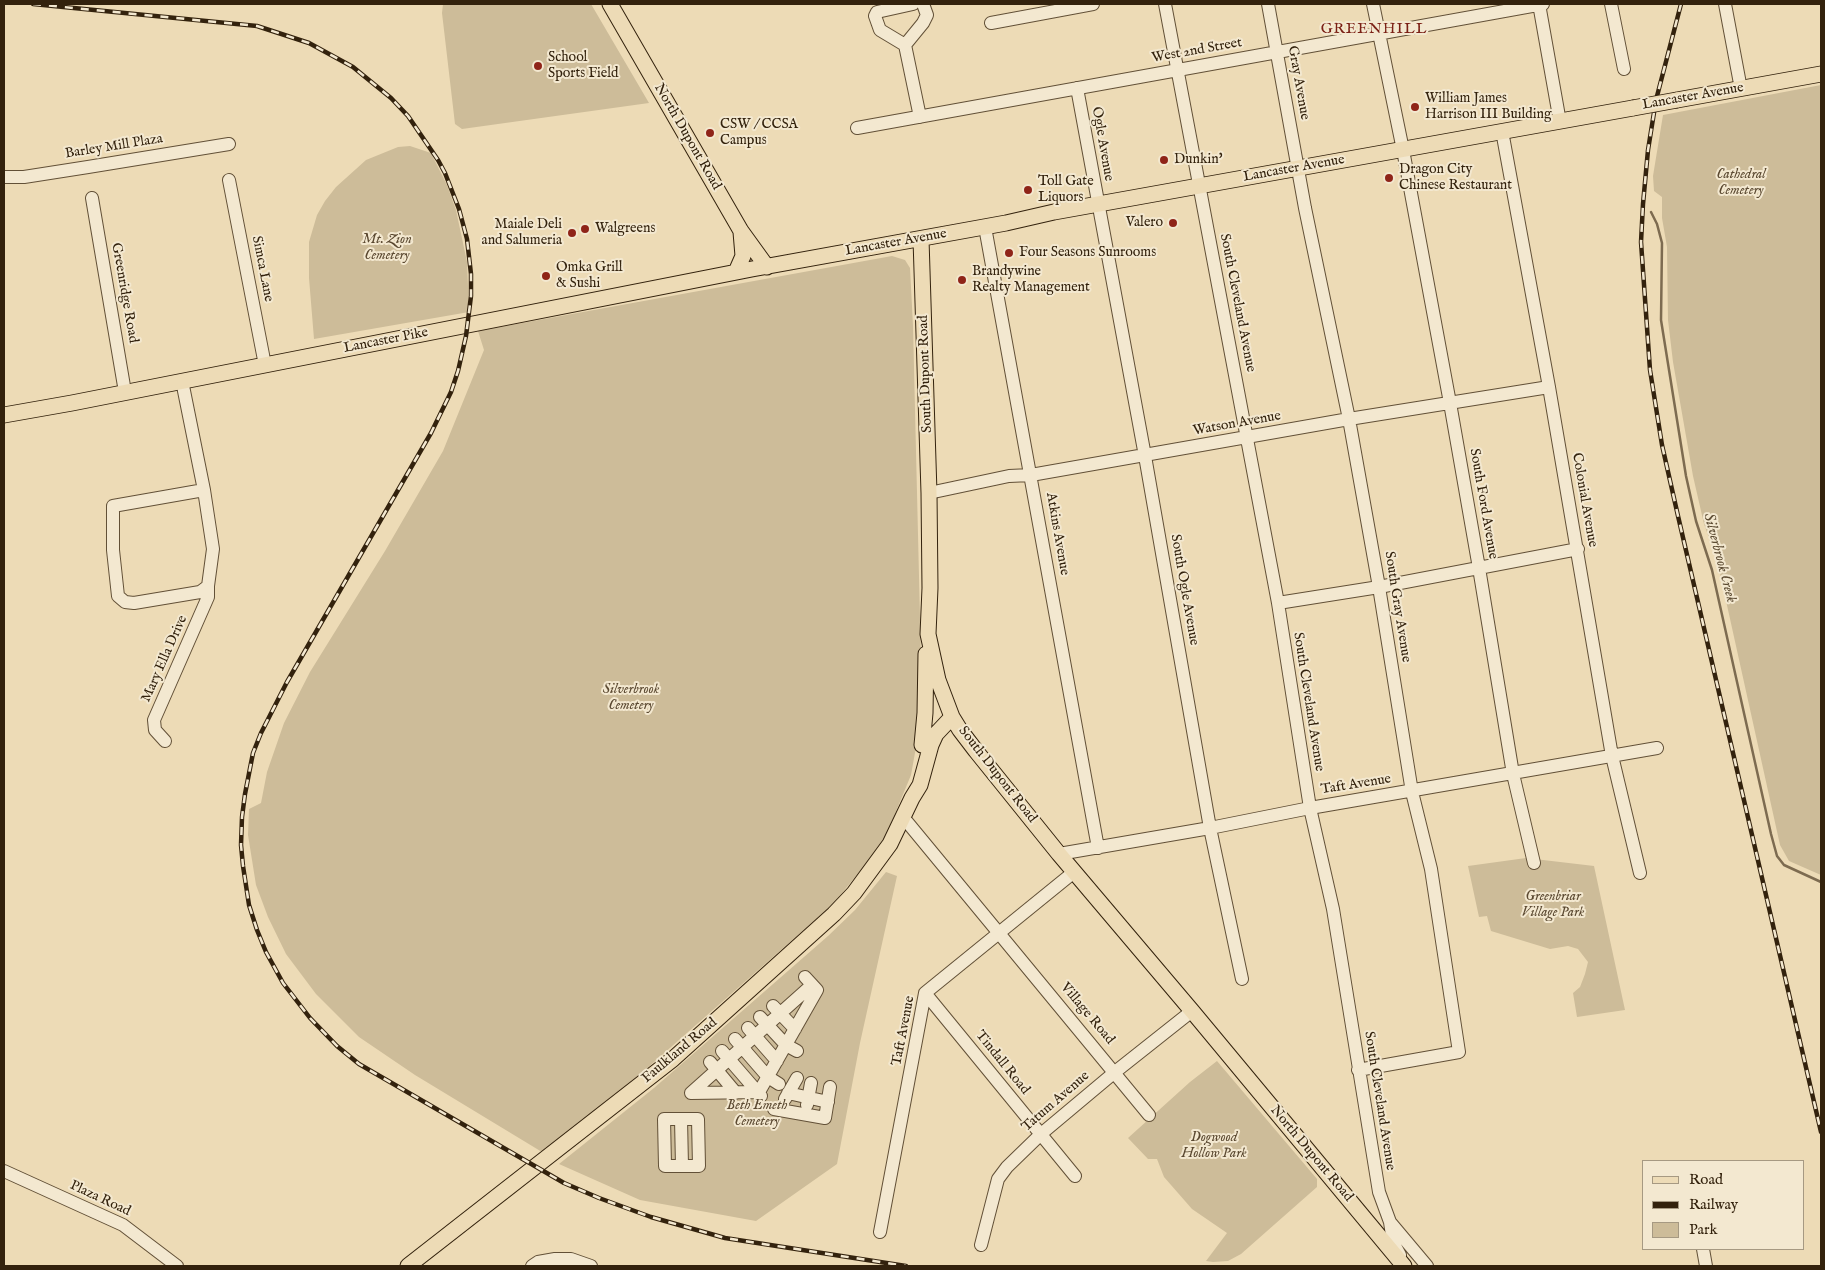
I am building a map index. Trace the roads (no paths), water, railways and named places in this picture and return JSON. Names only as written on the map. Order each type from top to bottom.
[{"type":"main road","name":"North Dupont Road","points":[[610,4],[741,231],[767,267]]},
{"type":"main road","name":"Lancaster Avenue","points":[[767,267],[985,227],[1054,212],[1098,206],[1198,186],[1821,74]]},
{"type":"main road","points":[[736,272],[743,256],[744,248],[741,231]]},
{"type":"main road","name":"South Dupont Road","points":[[921,239],[929,493],[930,588],[928,634],[938,680],[952,717],[976,751],[1059,854],[1217,1041]]},
{"type":"main road","name":"Lancaster Pike","points":[[4,415],[767,267]]},
{"type":"main road","points":[[922,745],[925,713],[926,638],[928,634]]},
{"type":"main road","name":"Faulkland Road","points":[[912,798],[913,781],[924,735],[935,718],[942,716],[952,717]]},
{"type":"main road","name":"Faulkland Road","points":[[408,1266],[673,1059],[815,932],[854,893],[890,844],[920,785],[936,734],[952,717]]},
{"type":"main road","name":"North Dupont Road","points":[[1217,1041],[1405,1266]]},
{"type":"street","points":[[913,4],[877,12],[874,16],[880,30],[905,45],[920,117]]},
{"type":"street","points":[[905,45],[923,23],[927,14],[922,4]]},
{"type":"street","points":[[991,23],[1062,7],[1093,4]]},
{"type":"street","name":"South Cleveland Avenue","points":[[1165,4],[1278,603],[1310,808],[1333,909],[1379,1192],[1390,1222],[1393,1242],[1405,1266]]},
{"type":"street","name":"Gray Avenue","points":[[1268,4],[1298,168]]},
{"type":"street","name":"South Ford Avenue","points":[[1373,4],[1403,150],[1450,403],[1480,568],[1513,774],[1534,863]]},
{"type":"street","points":[[1540,4],[1560,122]]},
{"type":"street","name":"West 2nd Street","points":[[857,128],[1540,4]]},
{"type":"street","points":[[1611,4],[1624,69]]},
{"type":"street","points":[[1724,4],[1741,88]]},
{"type":"street","name":"Ogle Avenue","points":[[1077,88],[1098,206]]},
{"type":"street","name":"Colonial Avenue","points":[[1502,131],[1578,549],[1612,756],[1640,873]]},
{"type":"street","name":"Barley Mill Plaza","points":[[4,177],[88,167],[229,144]]},
{"type":"street","name":"South Gray Avenue","points":[[1298,168],[1349,419],[1379,587],[1412,792],[1431,869],[1459,1052],[1358,1070]]},
{"type":"street","name":"Simca Lane","points":[[229,180],[265,365]]},
{"type":"street","name":"Greenridge Road","points":[[92,198],[125,392]]},
{"type":"street","name":"South Ogle Avenue","points":[[1098,206],[1145,456],[1210,828],[1242,980]]},
{"type":"street","name":"Atkins Avenue","points":[[985,227],[1098,848]]},
{"type":"street","name":"Mary Ella Drive","points":[[165,741],[155,730],[154,720],[208,597],[214,549],[182,382]]},
{"type":"street","name":"Watson Avenue","points":[[929,493],[1009,476],[1031,475],[1349,419],[1549,387]]},
{"type":"street","name":"Mary Ella Drive","points":[[204,490],[114,506],[113,550],[118,596],[125,602],[134,603],[200,592],[208,586]]},
{"type":"street","points":[[1278,603],[1379,587],[1578,549]]},
{"type":"street","name":"Taft Avenue","points":[[1059,854],[1657,748]]},
{"type":"street","name":"Village Road","points":[[903,817],[1149,1115]]},
{"type":"street","name":"Taft Avenue","points":[[880,1232],[925,993],[1074,872]]},
{"type":"street","points":[[809,981],[817,990],[817,1003],[804,1014],[768,1076],[760,1095],[736,1092],[691,1093],[700,1077],[777,1010],[793,1002],[809,981]]},
{"type":"street","name":"Tindall Road","points":[[925,993],[1075,1176]]},
{"type":"street","points":[[793,1002],[804,1014]]},
{"type":"street","points":[[777,1010],[795,1029]]},
{"type":"street","name":"Tatum Avenue","points":[[980,1244],[1002,1173],[1041,1134],[1192,1011]]},
{"type":"street","points":[[764,1021],[786,1045],[797,1051]]},
{"type":"street","points":[[751,1032],[777,1061]]},
{"type":"street","points":[[739,1044],[768,1076],[779,1084]]},
{"type":"street","points":[[726,1055],[760,1095]]},
{"type":"street","points":[[713,1066],[736,1092]]},
{"type":"street","points":[[806,1114],[777,1109],[810,1091]]},
{"type":"street","points":[[806,1114],[810,1091]]},
{"type":"street","points":[[806,1114],[810,1091]]},
{"type":"street","points":[[664,1142],[664,1166],[683,1135],[698,1119],[699,1166],[683,1135]]},
{"type":"street","points":[[664,1142],[683,1135],[698,1142]]},
{"type":"street","points":[[664,1142],[683,1135]]},
{"type":"street","name":"Plaza Road","points":[[4,1172],[124,1225],[176,1266]]},
{"type":"street","name":"South Cleveland Avenue","points":[[1390,1222],[1427,1266]]},
{"type":"street","points":[[1703,1250],[1706,1266]]},
{"type":"street","points":[[532,1266],[538,1262],[571,1259],[591,1266]]},
{"type":"waterway","name":"Silverbrook Creek","points":[[1651,212],[1657,224],[1662,243],[1661,320],[1686,476],[1696,521],[1712,570],[1771,834],[1777,856],[1784,865],[1821,882]]},
{"type":"railway","points":[[33,4],[257,26],[309,43],[353,67],[391,98],[408,116],[445,173],[459,209],[467,239],[471,274],[471,296],[466,336],[451,392],[431,433],[287,682],[253,753],[242,817],[241,845],[243,866],[249,905],[257,930],[266,952],[283,983],[310,1018],[337,1046],[359,1064],[564,1183],[651,1217],[725,1238],[906,1266]]},
{"type":"railway","points":[[1681,4],[1656,100],[1648,150],[1643,204],[1641,242],[1650,370],[1662,445],[1821,1132]]},
{"type":"place","name":"School Sports Field","points":[[538,66]]},
{"type":"place","name":"William James Harrison III Building","points":[[1415,107]]},
{"type":"place","name":"CSW / CCSA Campus","points":[[710,133]]},
{"type":"place","name":"Dunkin'","points":[[1164,160]]},
{"type":"place","name":"Dragon City Chinese Restaurant","points":[[1389,178]]},
{"type":"place","name":"Toll Gate Liquors","points":[[1028,190]]},
{"type":"place","name":"Valero","points":[[1173,223]]},
{"type":"place","name":"Walgreens","points":[[585,229]]},
{"type":"place","name":"Maiale Deli and Salumeria","points":[[572,233]]},
{"type":"place","name":"Four Seasons Sunrooms","points":[[1009,253]]},
{"type":"place","name":"Omka Grill & Sushi","points":[[546,276]]},
{"type":"place","name":"Brandywine Realty Management","points":[[962,280]]},
{"type":"district","name":"GREENHILL","points":[[1374,30]]},
{"type":"park label","name":"Cathedral Cemetery","points":[[1741,184]]},
{"type":"park label","name":"Mt. Zion Cemetery","points":[[387,248]]},
{"type":"park label","name":"Silverbrook Cemetery","points":[[631,698]]},
{"type":"park label","name":"Greenbriar Village Park","points":[[1553,906]]},
{"type":"park label","name":"Beth Emeth Cemetery","points":[[757,1114]]},
{"type":"park label","name":"Dogwood Hollow Park","points":[[1214,1146]]}]
